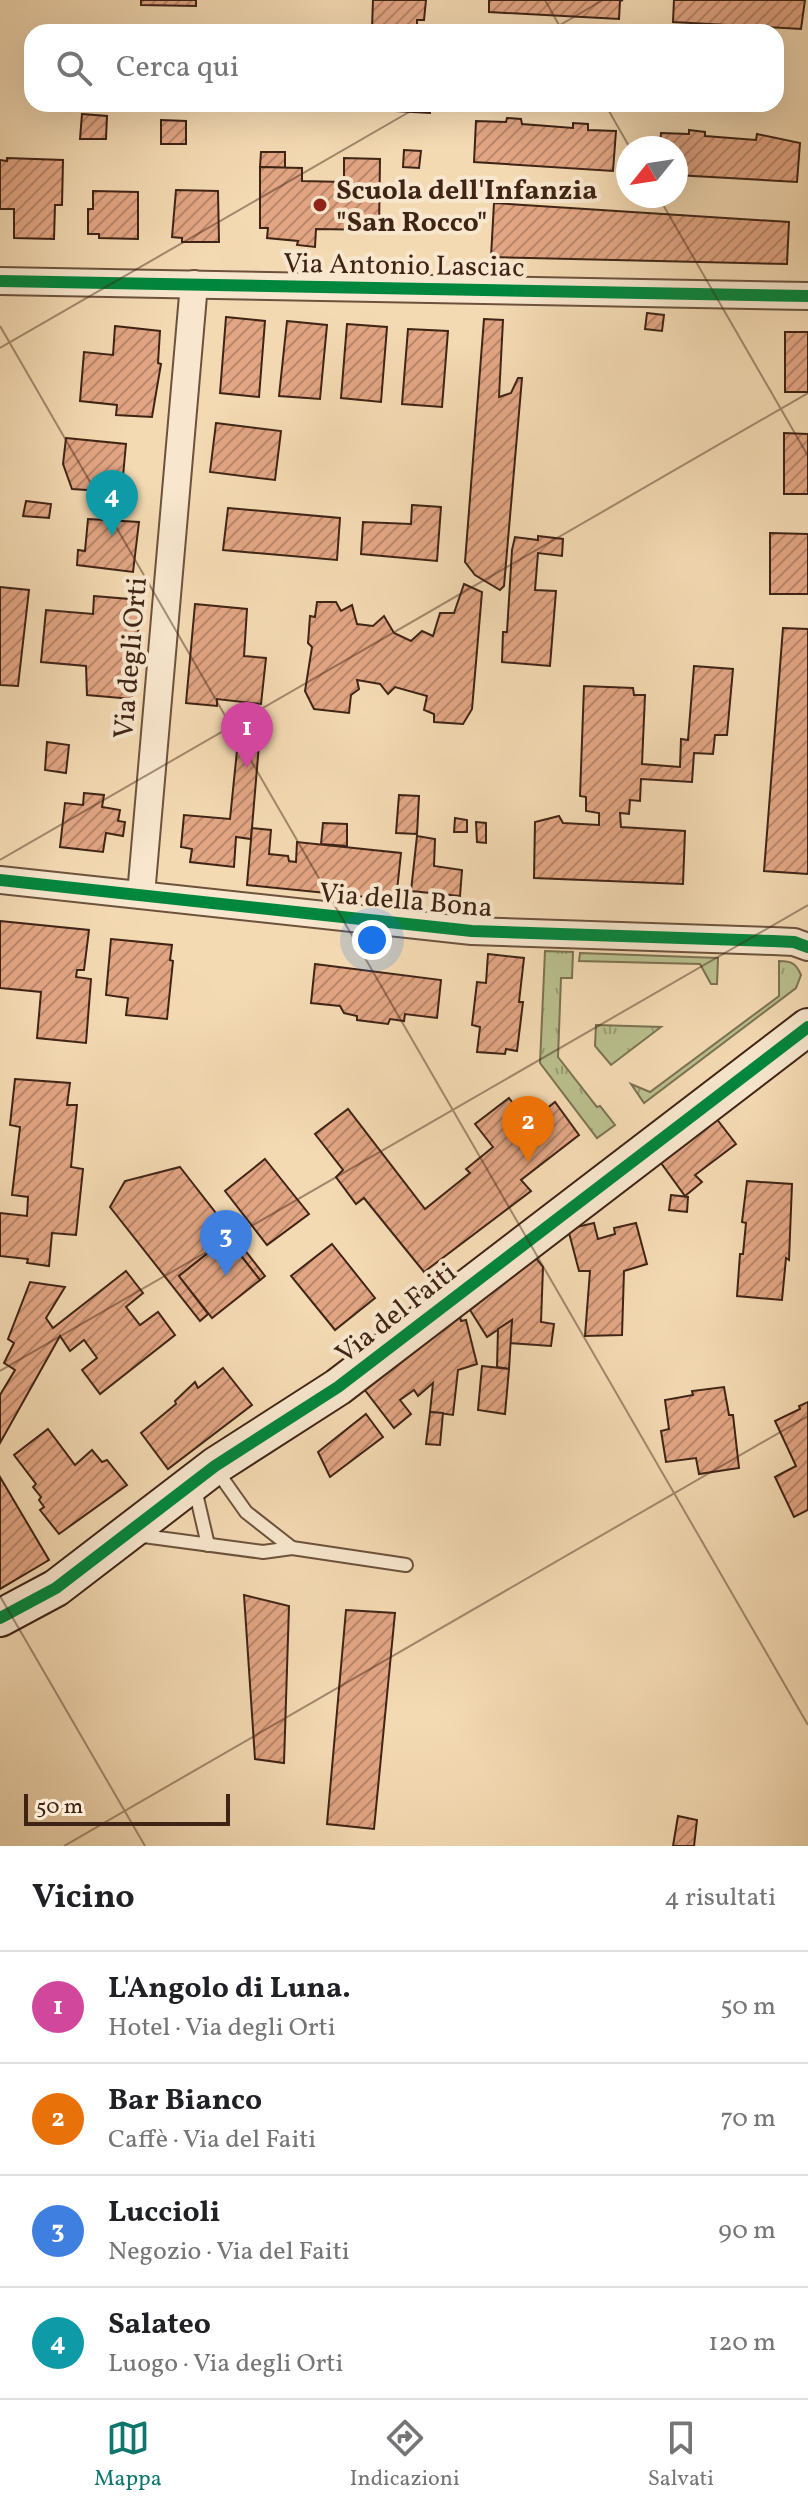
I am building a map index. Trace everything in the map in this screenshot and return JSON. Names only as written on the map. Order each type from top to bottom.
[{"type":"street","name":"Via Antonio Lasciac","points":[[0,281],[808,296]]},
{"type":"street","name":"Via degli Orti","points":[[141,895],[194,284]]},
{"type":"street","name":"Via della Bona","points":[[0,880],[472,931],[773,941],[794,942],[808,947]]},
{"type":"street","name":"Via del Faiti","points":[[0,1618],[56,1588],[204,1474],[338,1387],[808,1027]]},
{"type":"lane","points":[[204,1474],[208,1545]]},
{"type":"lane","points":[[204,1474],[292,1548]]},
{"type":"lane","points":[[126,1534],[263,1552],[292,1548],[406,1565]]},
{"type":"green space","points":[[545,951],[573,952],[572,978],[561,978],[558,1057],[615,1125],[597,1138],[540,1063]]},
{"type":"green space","points":[[580,953],[718,958],[717,984],[711,984],[700,964],[579,961]]},
{"type":"green space","points":[[779,961],[790,962],[797,968],[801,975],[796,988],[644,1103],[631,1084],[650,1092],[779,996]]},
{"type":"green space","points":[[596,1025],[661,1027],[611,1065],[595,1046]]},
{"type":"building","points":[[141,0],[196,0],[196,6],[141,5]]},
{"type":"building","points":[[373,0],[426,0],[424,20],[417,20],[417,24],[372,24]]},
{"type":"building","points":[[489,0],[623,0],[620,1],[619,19],[489,12]]},
{"type":"building","points":[[674,0],[805,0],[801,29],[784,28],[784,24],[673,22]]},
{"type":"building","points":[[82,114],[107,116],[106,139],[80,139]]},
{"type":"building","points":[[507,118],[521,119],[522,124],[573,128],[573,123],[588,124],[588,130],[616,131],[613,171],[474,162],[476,121],[506,122]]},
{"type":"building","points":[[161,120],[186,121],[186,144],[161,144]]},
{"type":"building","points":[[689,130],[705,132],[705,136],[756,140],[757,134],[800,143],[797,182],[688,176],[688,136],[661,136],[661,133],[689,134]]},
{"type":"building","points":[[404,150],[421,151],[419,168],[403,167]]},
{"type":"building","points":[[261,152],[285,152],[285,168],[260,167]]},
{"type":"building","points":[[7,158],[63,160],[62,205],[55,205],[54,239],[14,238],[14,209],[0,209],[0,160],[7,161]]},
{"type":"building","name":"Scuola dell'Infanzia \"San Rocco\"","points":[[344,158],[380,159],[379,230],[316,229],[315,247],[297,245],[298,241],[267,238],[268,228],[260,228],[260,167],[302,168],[302,181],[344,182]]},
{"type":"building","points":[[176,190],[218,191],[219,242],[182,242],[182,238],[172,237]]},
{"type":"building","points":[[93,191],[138,192],[138,239],[99,238],[99,234],[88,234],[88,209],[93,209]]},
{"type":"building","points":[[494,203],[789,222],[787,264],[491,257]]},
{"type":"building","points":[[647,313],[664,315],[662,331],[645,329]]},
{"type":"building","points":[[226,317],[265,321],[259,397],[220,393]]},
{"type":"building","points":[[484,319],[503,320],[499,397],[511,393],[518,378],[522,378],[504,586],[500,590],[475,575],[465,562]]},
{"type":"building","points":[[287,321],[327,325],[320,399],[279,396]]},
{"type":"building","points":[[347,324],[387,327],[381,402],[341,398]]},
{"type":"building","points":[[115,326],[160,331],[158,363],[161,364],[152,417],[116,415],[117,405],[80,401],[84,352],[113,355]]},
{"type":"building","points":[[408,329],[448,331],[442,407],[402,404]]},
{"type":"building","points":[[785,332],[808,332],[808,392],[785,392]]},
{"type":"building","points":[[216,423],[281,431],[275,480],[210,472]]},
{"type":"building","points":[[784,433],[808,434],[808,494],[784,494]]},
{"type":"building","points":[[66,438],[126,444],[122,487],[102,485],[102,491],[72,489],[63,464]]},
{"type":"building","points":[[26,501],[51,504],[49,518],[23,516]]},
{"type":"building","points":[[412,505],[441,507],[437,561],[361,554],[363,522],[411,524]]},
{"type":"building","points":[[228,508],[340,518],[337,560],[223,550]]},
{"type":"building","points":[[88,519],[139,522],[133,572],[77,565],[78,550],[85,551]]},
{"type":"building","points":[[770,533],[808,534],[808,594],[770,594]]},
{"type":"building","points":[[538,536],[563,539],[562,556],[538,553],[535,590],[556,591],[550,666],[502,662],[515,537],[538,540]]},
{"type":"building","points":[[464,584],[482,592],[472,709],[463,724],[434,722],[434,714],[424,710],[427,696],[395,687],[388,694],[380,684],[357,680],[359,689],[351,695],[349,713],[314,709],[305,691],[312,647],[308,643],[310,616],[315,617],[317,602],[336,602],[341,611],[352,605],[357,624],[373,626],[384,616],[394,633],[411,641],[422,631],[433,636],[440,613],[454,613]]},
{"type":"building","points":[[0,587],[29,590],[18,686],[0,685]]},
{"type":"building","points":[[94,596],[141,600],[132,699],[87,695],[86,666],[41,662],[46,610],[93,614]]},
{"type":"building","points":[[195,604],[247,609],[244,656],[266,658],[261,704],[217,699],[217,706],[186,703]]},
{"type":"building","points":[[783,628],[808,629],[808,874],[764,871]]},
{"type":"building","points":[[694,666],[733,669],[727,735],[715,735],[713,754],[694,753],[692,782],[641,779],[640,801],[630,800],[629,814],[620,813],[621,827],[685,831],[683,884],[534,878],[535,822],[559,816],[563,823],[599,825],[599,813],[586,811],[586,797],[580,796],[584,686],[633,688],[634,695],[645,695],[642,764],[680,767],[681,739],[688,740]]},
{"type":"building","points":[[239,731],[260,733],[251,839],[236,837],[234,867],[190,862],[192,849],[181,847],[184,815],[230,819]]},
{"type":"building","points":[[47,742],[69,745],[66,773],[45,770]]},
{"type":"building","points":[[84,793],[104,795],[102,807],[120,810],[118,821],[125,822],[123,836],[106,833],[103,852],[60,847],[65,803],[83,805]]},
{"type":"building","points":[[399,795],[419,796],[417,834],[396,833]]},
{"type":"building","points":[[455,818],[467,820],[467,832],[454,832]]},
{"type":"building","points":[[476,822],[486,823],[486,843],[477,842]]},
{"type":"building","points":[[323,823],[347,824],[347,846],[321,844]]},
{"type":"building","points":[[252,828],[271,830],[269,854],[288,856],[289,861],[296,862],[297,842],[401,853],[396,900],[247,885]]},
{"type":"building","points":[[417,836],[435,839],[434,866],[462,870],[460,896],[411,891]]},
{"type":"building","points":[[0,921],[89,930],[84,970],[77,970],[76,977],[91,979],[86,1043],[37,1038],[41,992],[0,988]]},
{"type":"building","points":[[111,939],[172,945],[167,1019],[126,1015],[128,998],[106,995]]},
{"type":"building","points":[[488,954],[524,958],[517,1051],[506,1049],[505,1054],[477,1052],[480,1027],[472,1025],[477,982],[486,983]]},
{"type":"building","points":[[315,964],[441,980],[437,1018],[405,1014],[404,1021],[390,1019],[388,1024],[357,1020],[357,1016],[344,1013],[340,1006],[311,1003]]},
{"type":"building","points":[[15,1079],[70,1083],[67,1105],[77,1105],[71,1167],[83,1169],[76,1235],[52,1233],[49,1266],[27,1263],[28,1259],[0,1256],[0,1213],[27,1216],[28,1197],[12,1195],[20,1127],[10,1125]]},
{"type":"building","points":[[509,1098],[528,1123],[555,1102],[579,1135],[521,1180],[531,1191],[424,1272],[364,1198],[356,1204],[336,1177],[343,1170],[315,1134],[348,1109],[425,1209],[470,1173],[466,1169],[493,1147],[475,1124]]},
{"type":"building","points":[[716,1118],[736,1144],[695,1175],[702,1182],[685,1196],[661,1163]]},
{"type":"building","points":[[265,1159],[309,1214],[267,1245],[225,1191]]},
{"type":"building","points":[[180,1167],[265,1276],[260,1280],[227,1238],[179,1276],[208,1314],[200,1321],[110,1207],[125,1181]]},
{"type":"building","points":[[747,1181],[792,1184],[789,1260],[786,1258],[782,1300],[737,1296],[746,1223],[742,1222]]},
{"type":"building","points":[[671,1195],[688,1197],[687,1212],[669,1210]]},
{"type":"building","points":[[594,1223],[598,1239],[615,1234],[614,1228],[636,1223],[647,1264],[624,1271],[622,1335],[585,1336],[590,1271],[579,1271],[568,1229]]},
{"type":"building","points":[[227,1238],[260,1280],[212,1318],[179,1276]]},
{"type":"building","points":[[332,1244],[375,1298],[335,1330],[291,1276]]},
{"type":"building","points":[[535,1257],[543,1267],[541,1322],[554,1324],[551,1346],[509,1343],[512,1320],[487,1337],[470,1310]]},
{"type":"building","points":[[126,1271],[143,1293],[126,1307],[140,1325],[158,1312],[175,1335],[100,1394],[82,1370],[97,1358],[84,1340],[70,1351],[60,1336],[0,1443],[0,1395],[15,1370],[4,1363],[14,1343],[8,1339],[30,1282],[65,1287],[46,1318],[53,1328]]},
{"type":"building","points":[[460,1317],[461,1321],[466,1320],[477,1364],[458,1370],[453,1415],[430,1412],[433,1383],[418,1396],[414,1390],[400,1400],[411,1414],[394,1428],[364,1389]]},
{"type":"building","points":[[512,1320],[509,1369],[497,1367],[498,1329]]},
{"type":"building","points":[[482,1366],[509,1369],[505,1414],[478,1410]]},
{"type":"building","points":[[223,1368],[252,1405],[168,1469],[141,1433],[176,1404],[175,1401],[195,1382],[198,1388]]},
{"type":"building","points":[[724,1387],[729,1415],[733,1415],[739,1468],[699,1474],[696,1458],[666,1462],[661,1431],[669,1429],[665,1400],[693,1395],[692,1391]]},
{"type":"building","points":[[808,1402],[808,1510],[794,1517],[775,1477],[796,1466],[775,1421]]},
{"type":"building","points":[[430,1412],[443,1413],[440,1445],[426,1444]]},
{"type":"building","points":[[366,1414],[383,1437],[330,1477],[318,1452]]},
{"type":"building","points":[[48,1429],[75,1465],[92,1450],[102,1462],[107,1460],[127,1485],[59,1534],[40,1510],[44,1507],[33,1487],[36,1484],[14,1455]]},
{"type":"building","points":[[0,1477],[49,1560],[0,1589]]},
{"type":"building","points":[[244,1595],[289,1606],[284,1763],[255,1759]]},
{"type":"building","points":[[346,1610],[395,1613],[374,1829],[327,1824]]},
{"type":"building","points":[[678,1816],[697,1820],[694,1846],[673,1846]]},
{"type":"cycle path","points":[[0,281],[808,296]]},
{"type":"cycle path","points":[[0,880],[472,931],[773,941],[794,942],[808,947]]},
{"type":"cycle path","points":[[0,1618],[56,1588],[215,1466],[338,1387],[808,1027]]},
{"type":"place","name":"Scuola dell'Infanzia \"San Rocco\"","points":[[320,205]]},
{"type":"place","name":"Salateo","points":[[112,536]]},
{"type":"place","name":"L'Angolo di Luna.","points":[[247,768]]},
{"type":"place","name":"Bar Bianco","points":[[528,1162]]},
{"type":"place","name":"Luccioli","points":[[226,1276]]}]
